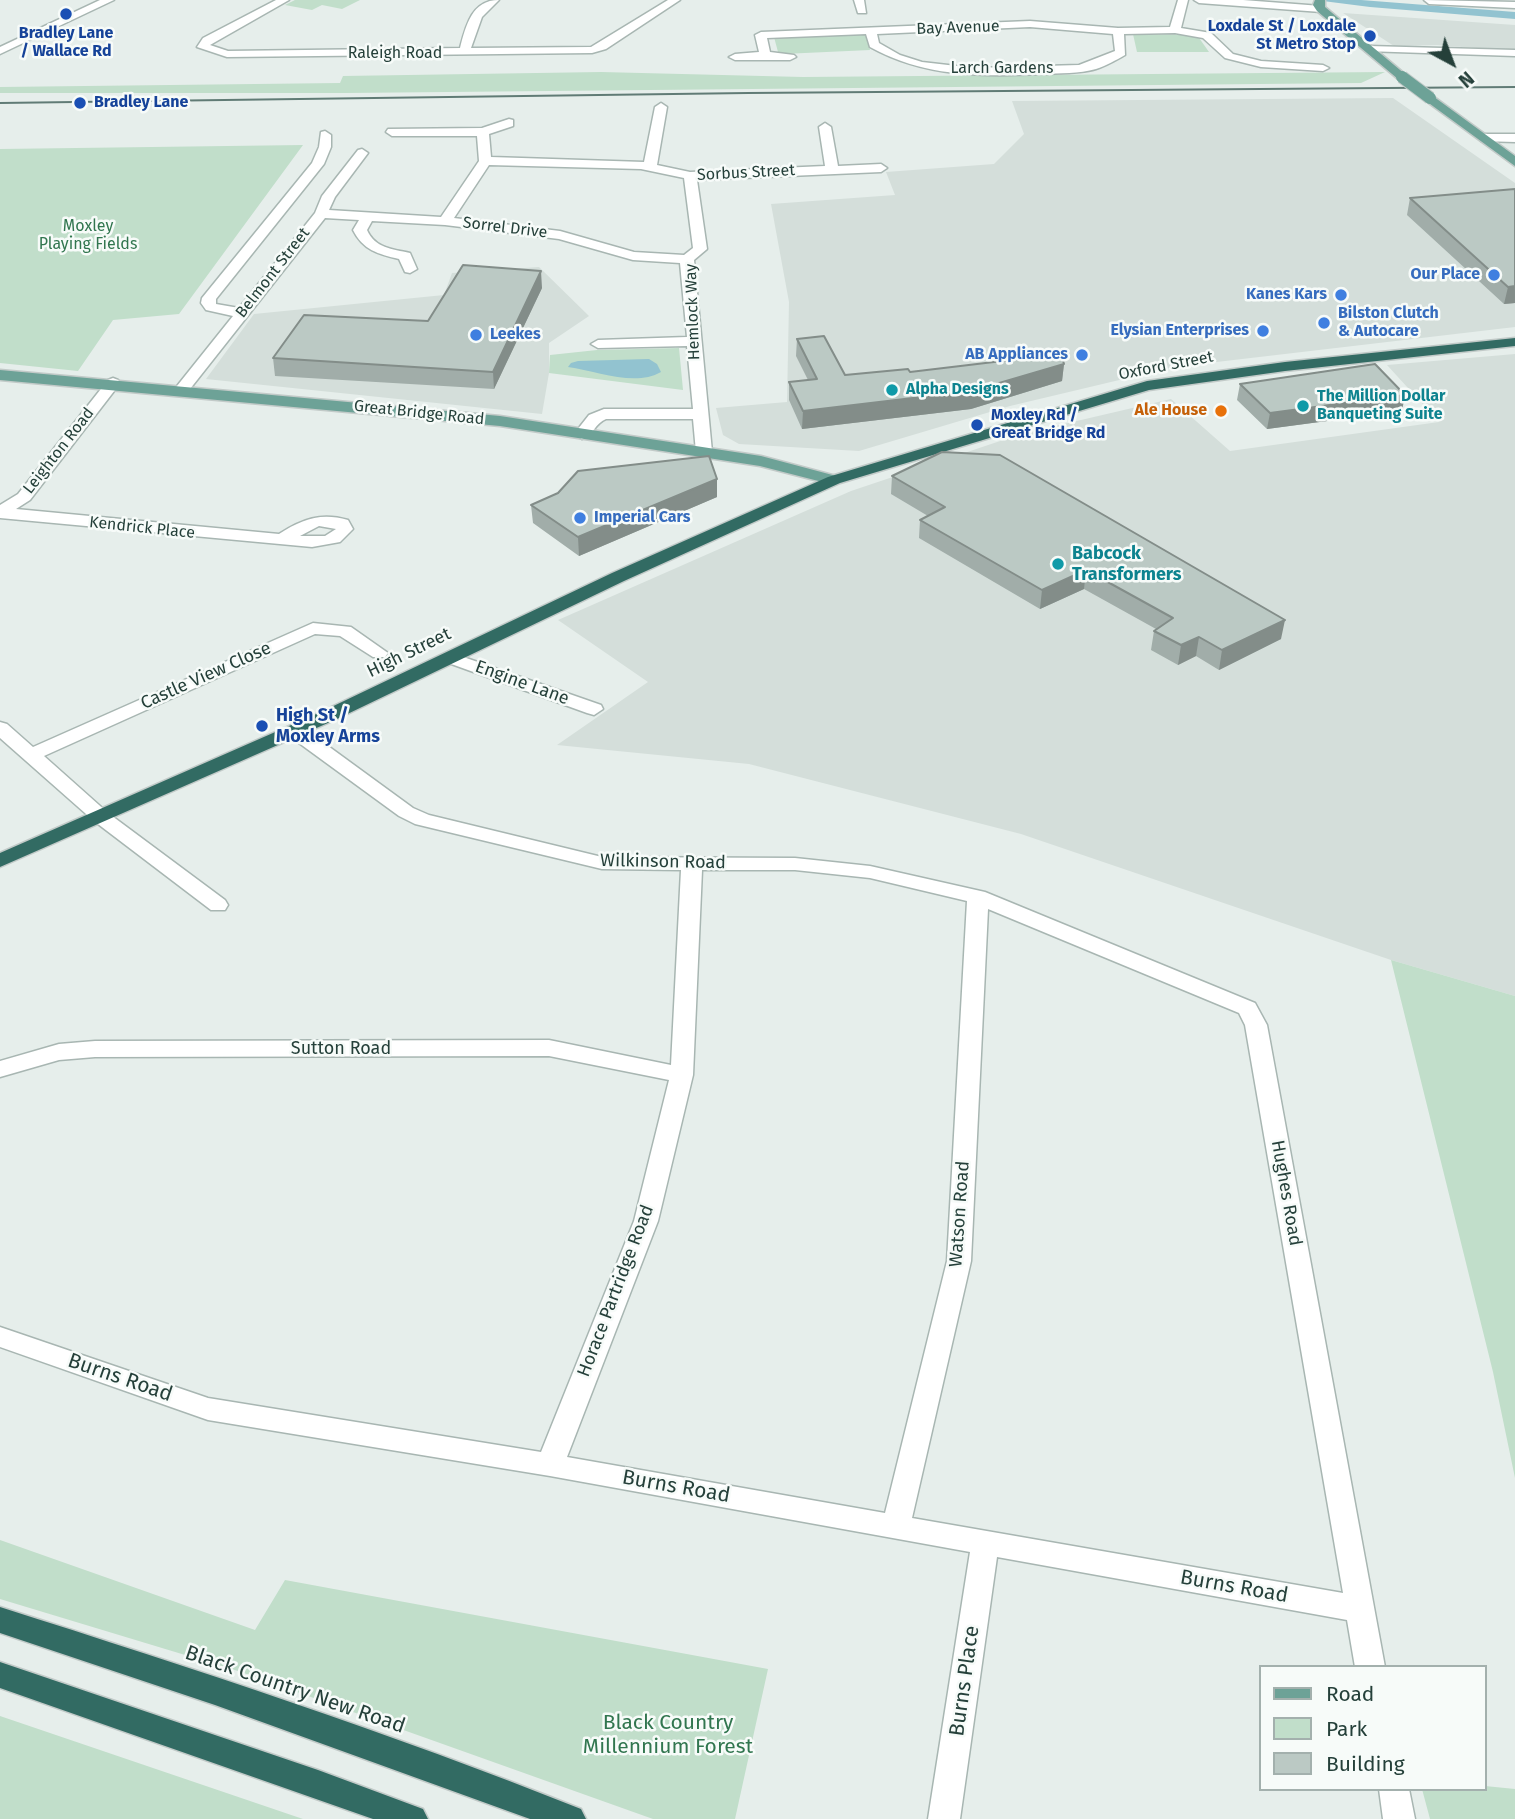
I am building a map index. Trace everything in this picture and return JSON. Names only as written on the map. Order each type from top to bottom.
[{"type":"highway","name":"Oxford Street","points":[[834,480],[1147,386],[1368,356],[1515,342]]},
{"type":"highway","name":"High Street","points":[[0,861],[295,731],[834,480]]},
{"type":"highway","name":"Black Country New Road","points":[[0,1620],[111,1655],[370,1745],[570,1819]]},
{"type":"highway","points":[[0,1675],[412,1819]]},
{"type":"main road","points":[[1378,51],[1402,77],[1515,162]]},
{"type":"main road","name":"Great Bridge Road","points":[[0,375],[113,383],[500,421],[784,466],[834,480]]},
{"type":"street","points":[[0,51],[109,0]]},
{"type":"street","name":"Raleigh Road","points":[[284,0],[204,43],[203,47],[227,54],[592,50],[602,47],[675,0]]},
{"type":"street","points":[[464,53],[474,17],[494,0]]},
{"type":"street","points":[[1175,30],[1183,0]]},
{"type":"street","points":[[1199,0],[1324,9],[1378,51],[1419,49],[1515,53]]},
{"type":"street","points":[[1429,1],[1515,5]]},
{"type":"street","name":"Bay Avenue","points":[[765,55],[761,34],[1030,24],[1118,31],[1175,30],[1207,36],[1229,55],[1261,64],[1323,68]]},
{"type":"street","name":"Larch Gardens","points":[[871,31],[874,45],[892,55],[928,66],[961,71],[1079,69],[1093,66],[1121,54],[1118,31]]},
{"type":"street","points":[[0,35],[22,40]]},
{"type":"street","points":[[735,57],[790,57]]},
{"type":"street","points":[[650,166],[664,112]]},
{"type":"street","points":[[397,129],[483,132],[509,123]]},
{"type":"street","points":[[825,127],[832,169]]},
{"type":"street","points":[[444,221],[485,161],[483,132]]},
{"type":"street","points":[[241,313],[211,307],[209,298],[318,164],[326,147],[326,135]]},
{"type":"street","points":[[1485,138],[1515,138]]},
{"type":"street","name":"Belmont Street","points":[[181,390],[321,214],[329,196],[362,153]]},
{"type":"street","name":"Sorbus Street","points":[[485,161],[650,166],[690,176],[881,168]]},
{"type":"street","name":"Hemlock Way","points":[[690,176],[700,249],[687,259],[692,341],[704,452]]},
{"type":"street","name":"Sorrel Drive","points":[[321,214],[444,221],[560,235],[633,256],[687,259]]},
{"type":"street","points":[[369,215],[360,230],[363,240],[376,249],[405,256],[410,269]]},
{"type":"street","points":[[598,344],[692,341]]},
{"type":"street","name":"Leighton Road","points":[[0,513],[24,497],[113,383]]},
{"type":"street","points":[[582,433],[594,418],[604,414],[700,414]]},
{"type":"street","name":"Kendrick Place","points":[[0,513],[216,535],[284,538]]},
{"type":"street","name":"Castle View Close","points":[[33,754],[313,628],[345,631],[379,653]]},
{"type":"street","name":"Engine Lane","points":[[449,657],[594,709]]},
{"type":"street","points":[[0,728],[33,754],[101,817],[218,905]]},
{"type":"street","name":"Wilkinson Road","points":[[295,731],[406,812],[422,820],[602,863],[795,864],[870,872],[978,897]]},
{"type":"street","name":"Horace Partridge Road","points":[[550,1465],[646,1221],[682,1075],[692,863]]},
{"type":"street","name":"Watson Road","points":[[896,1525],[958,1261],[978,897]]},
{"type":"street","name":"Hughes Road","points":[[978,897],[1236,1002],[1252,1014],[1370,1665]]},
{"type":"street","name":"Sutton Road","points":[[0,1069],[59,1052],[95,1049],[549,1048],[682,1075]]},
{"type":"street","name":"Burns Road","points":[[0,1337],[208,1409],[896,1525],[985,1544],[1359,1609]]},
{"type":"street","name":"Burns Place","points":[[944,1819],[985,1544]]},
{"type":"street","points":[[1394,1791],[1399,1819]]},
{"type":"shaded area","points":[[1343,13],[1515,25],[1515,51],[1437,45],[1394,46]]},
{"type":"shaded area","points":[[1393,98],[1515,183],[1515,327],[1174,367],[1010,406],[859,451],[739,444],[723,435],[716,408],[787,402],[789,302],[771,204],[895,195],[886,172],[994,164],[1024,134],[1012,101]]},
{"type":"shaded area","points":[[539,267],[589,316],[549,343],[549,373],[542,414],[206,379],[254,314],[444,295],[452,273]]},
{"type":"shaded area","points":[[1515,354],[1515,996],[1391,960],[1021,834],[749,764],[557,745],[648,682],[558,620],[851,491],[1021,434],[1171,399],[1230,451],[1439,422],[1387,365]]},
{"type":"green space","points":[[295,0],[360,0],[342,9],[322,5],[312,10],[285,5]]},
{"type":"green space","points":[[865,34],[870,50],[783,54],[778,52],[774,37]]},
{"type":"green space","points":[[1133,34],[1197,35],[1209,52],[1137,52]]},
{"type":"green space","points":[[601,72],[803,77],[1385,72],[1361,83],[346,93],[0,93],[0,87],[340,83],[343,76]]},
{"type":"green space","name":"Moxley Playing Fields","points":[[303,145],[179,314],[113,320],[78,371],[0,363],[0,149]]},
{"type":"green space","points":[[679,348],[683,390],[549,373],[550,355],[597,350]]},
{"type":"green space","points":[[1391,960],[1515,996],[1515,1478],[1493,1372]]},
{"type":"green space","name":"Black Country Millennium Forest","points":[[0,1540],[255,1630],[285,1580],[768,1669],[735,1819],[653,1819],[238,1671],[0,1599]]},
{"type":"green space","points":[[0,1716],[303,1819],[0,1819]]},
{"type":"green space","points":[[1487,1786],[1515,1789],[1515,1819],[1430,1819],[1423,1791],[1487,1791]]},
{"type":"water","points":[[1315,0],[1361,0],[1515,12],[1515,19],[1370,7]]},
{"type":"water","points":[[649,359],[657,364],[661,372],[640,378],[616,377],[568,367],[578,361]]},
{"type":"building","name":"Our Place","points":[[1515,189],[1515,286],[1508,287],[1410,198]]},
{"type":"building","name":"Leekes","points":[[463,265],[541,271],[493,372],[273,358],[304,315],[428,321]]},
{"type":"building","points":[[824,336],[845,375],[908,369],[910,372],[1061,354],[1064,364],[972,391],[803,411],[789,382],[817,379],[797,339]]},
{"type":"building","points":[[1375,364],[1405,395],[1270,413],[1240,384]]},
{"type":"building","name":"Babcock Transformers","points":[[942,452],[1000,455],[1285,620],[1222,650],[1199,637],[1181,645],[1154,631],[1173,618],[1086,570],[1042,590],[920,520],[945,507],[892,476]]},
{"type":"building","points":[[709,456],[717,479],[578,537],[531,505],[558,493],[578,471]]},
{"type":"tram line","points":[[0,103],[748,93],[1515,87]]},
{"type":"place","name":"Bradley Lane / Wallace Rd","points":[[66,14]]},
{"type":"place","name":"Loxdale St / Loxdale St Metro Stop","points":[[1370,36]]},
{"type":"place","name":"Bradley Lane","points":[[80,103]]},
{"type":"place","name":"Our Place","points":[[1494,275]]},
{"type":"place","name":"Kanes Kars","points":[[1341,295]]},
{"type":"place","name":"Bilston Clutch & Autocare","points":[[1324,323]]},
{"type":"place","name":"Elysian Enterprises","points":[[1263,331]]},
{"type":"place","name":"Leekes","points":[[476,335]]},
{"type":"place","name":"AB Appliances","points":[[1082,355]]},
{"type":"place","name":"Alpha Designs","points":[[892,390]]},
{"type":"place","name":"The Million Dollar Banqueting Suite","points":[[1303,406]]},
{"type":"place","name":"Ale House","points":[[1221,411]]},
{"type":"place","name":"Moxley Rd / Great Bridge Rd","points":[[977,425]]},
{"type":"place","name":"Imperial Cars","points":[[580,518]]},
{"type":"place","name":"Babcock Transformers","points":[[1058,564]]},
{"type":"place","name":"High St / Moxley Arms","points":[[262,726]]}]
